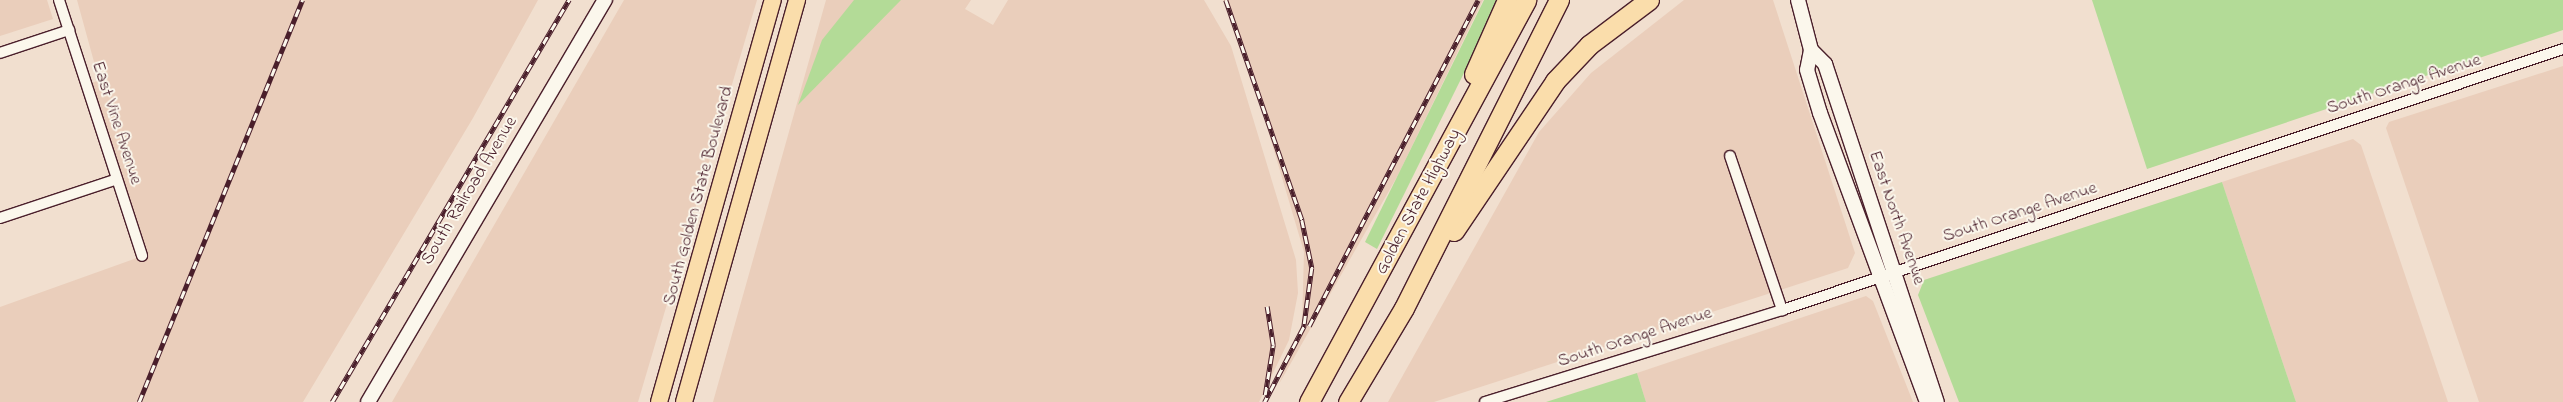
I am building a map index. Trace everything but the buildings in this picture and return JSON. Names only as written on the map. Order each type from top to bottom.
[{"type":"highway","points":[[1397,246],[1508,0]]},
{"type":"highway","name":"Golden State Highway","points":[[1309,402],[1397,246],[1526,0]]},
{"type":"highway","name":"Golden State Highway","points":[[1348,402],[1404,308],[1559,0]]},
{"type":"highway","points":[[1404,308],[1555,81],[1590,46],[1649,0]]},
{"type":"main road","name":"South Golden State Boulevard","points":[[659,402],[773,0]]},
{"type":"main road","points":[[684,402],[797,0]]},
{"type":"street","name":"East Vine Avenue","points":[[59,0],[142,256]]},
{"type":"street","name":"South Railroad Avenue","points":[[368,402],[605,0]]},
{"type":"street","name":"East North Avenue","points":[[1798,0],[1811,50],[1807,70],[1820,113],[1878,277],[1927,402]]},
{"type":"street","points":[[0,53],[69,30]]},
{"type":"street","name":"East North Avenue","points":[[1811,50],[1825,64],[1937,402]]},
{"type":"street","name":"South Orange Avenue","points":[[1485,402],[1782,310],[2563,50]]},
{"type":"street","points":[[1730,156],[1782,310]]},
{"type":"street","points":[[0,218],[117,180]]},
{"type":"shaded area","points":[[0,0],[47,0],[53,19],[0,36]]},
{"type":"shaded area","points":[[77,0],[538,0],[473,118],[303,402],[0,402],[0,307],[148,254],[92,83],[99,80]]},
{"type":"shaded area","points":[[624,0],[757,0],[638,402],[392,402]]},
{"type":"shaded area","points":[[826,0],[971,0],[965,9],[993,25],[1008,0],[1204,0],[1231,46],[1296,260],[1298,293],[1289,340],[1259,402],[713,402]]},
{"type":"shaded area","points":[[1223,0],[1483,0],[1398,175],[1279,384],[1302,325],[1304,252],[1241,39]]},
{"type":"shaded area","points":[[1684,0],[1773,0],[1855,253],[1848,268],[1434,402],[1388,402],[1539,132],[1591,73]]},
{"type":"shaded area","points":[[2563,66],[2563,402],[2479,402],[2386,128],[2389,122]]},
{"type":"shaded area","points":[[2353,139],[2361,145],[2448,402],[2296,402],[2222,182]]},
{"type":"shaded area","points":[[1866,296],[1873,301],[1913,402],[1646,402],[1637,373]]},
{"type":"green space","points":[[854,0],[901,0],[798,105],[822,40]]},
{"type":"green space","points":[[1484,0],[1500,0],[1377,249],[1365,242]]},
{"type":"green space","points":[[2092,0],[2563,0],[2563,30],[2147,169]]},
{"type":"green space","points":[[2222,182],[2296,402],[1959,402],[1918,295],[1924,280]]},
{"type":"green space","points":[[1637,373],[1646,402],[1546,402]]},
{"type":"railway","points":[[139,402],[302,0]]},
{"type":"railway","points":[[332,402],[569,0]]},
{"type":"railway","points":[[1226,0],[1302,220],[1312,268],[1304,327],[1265,402]]},
{"type":"railway","points":[[1309,326],[1478,0]]},
{"type":"railway","points":[[1265,395],[1273,345],[1267,306]]}]
